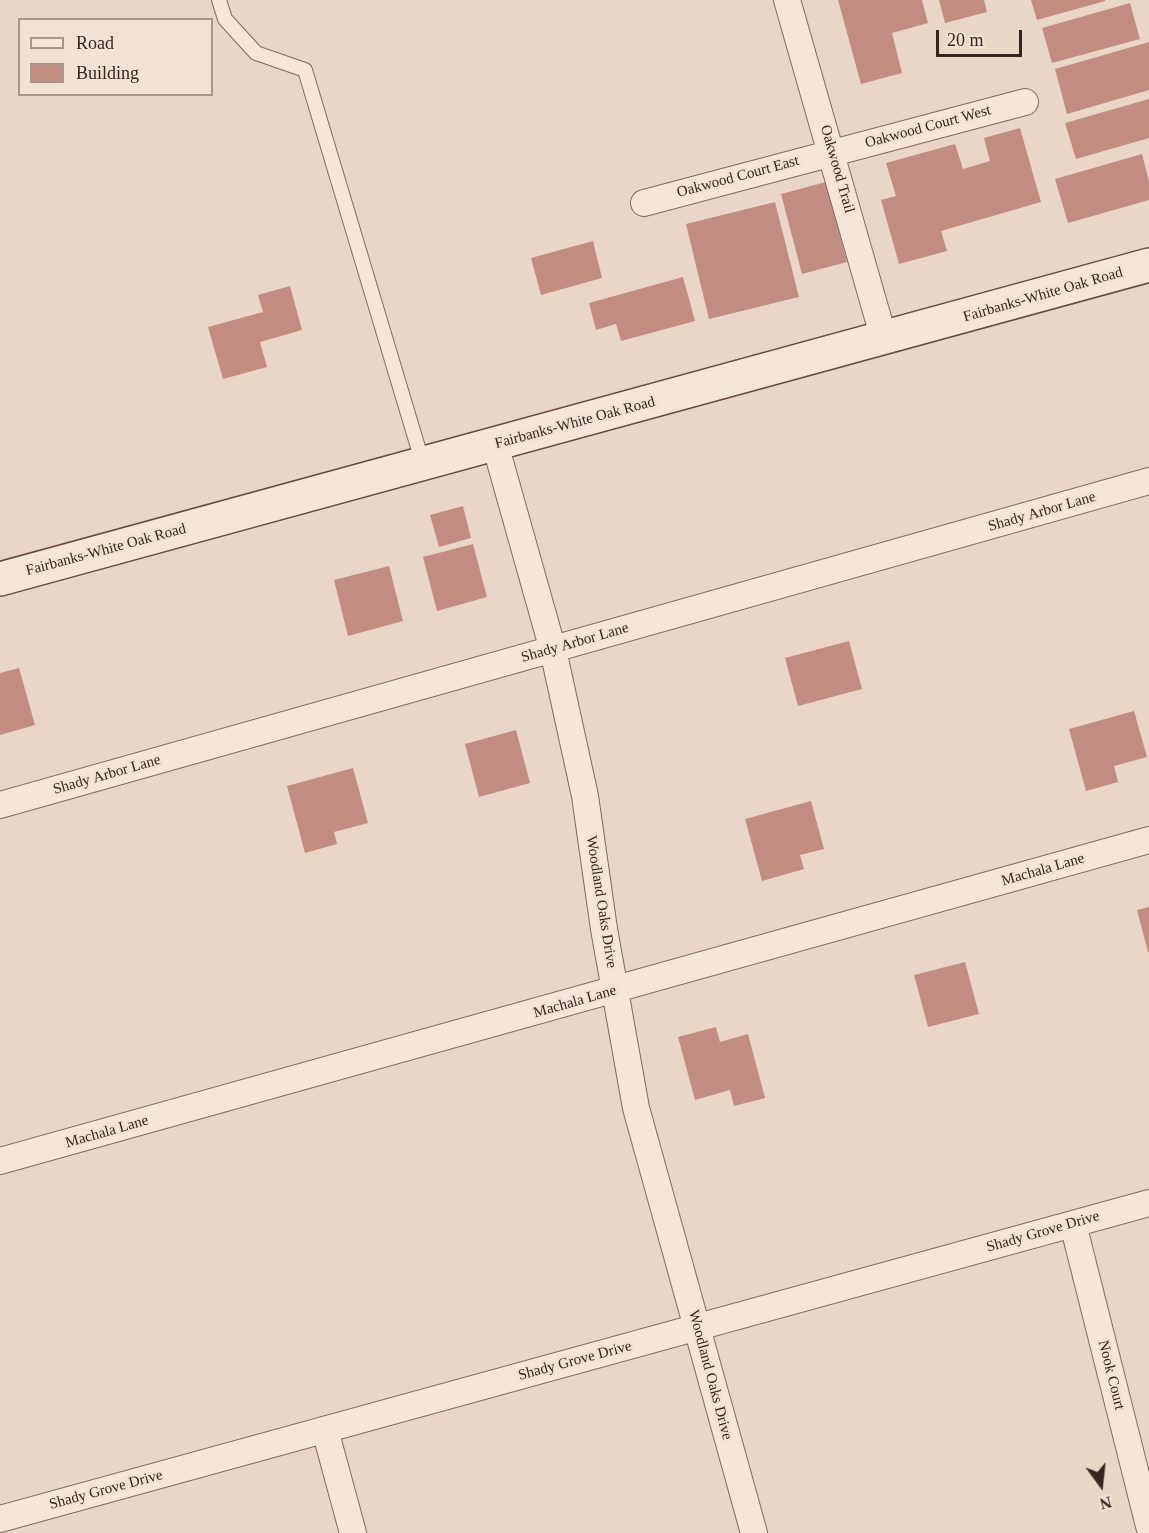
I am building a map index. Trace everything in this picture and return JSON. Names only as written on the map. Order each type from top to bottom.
[{"type":"street","name":"Oakwood Trail","points":[[787,0],[884,339]]},
{"type":"street","name":"Oakwood Court West","points":[[832,152],[1025,102]]},
{"type":"street","name":"Oakwood Court East","points":[[644,202],[832,152]]},
{"type":"street","name":"Fairbanks-White Oak Road","points":[[0,579],[1149,266]]},
{"type":"street","name":"Woodland Oaks Drive","points":[[495,444],[553,650],[585,796],[604,929],[617,990],[636,1108],[754,1533]]},
{"type":"street","name":"Shady Arbor Lane","points":[[0,805],[1149,482]]},
{"type":"street","name":"Machala Lane","points":[[0,1161],[1149,840]]},
{"type":"street","name":"Shady Grove Drive","points":[[0,1519],[1149,1203]]},
{"type":"street","name":"Nook Court","points":[[1073,1224],[1149,1526]]},
{"type":"street","points":[[325,1430],[353,1533]]},
{"type":"lane","points":[[219,0],[225,19],[256,53],[305,69],[423,464]]},
{"type":"building","points":[[838,0],[922,0],[928,23],[892,33],[902,73],[861,84]]},
{"type":"building","points":[[939,0],[984,0],[987,12],[945,23]]},
{"type":"building","points":[[1031,0],[1105,0],[1105,1],[1037,20]]},
{"type":"building","points":[[1130,3],[1140,39],[1052,63],[1042,28]]},
{"type":"building","points":[[1149,42],[1149,90],[1067,114],[1055,69]]},
{"type":"building","points":[[1149,99],[1149,138],[1076,159],[1065,123]]},
{"type":"building","points":[[1020,128],[1041,202],[941,231],[947,251],[899,264],[881,200],[896,196],[886,163],[955,144],[963,169],[990,161],[984,138]]},
{"type":"building","points":[[1142,154],[1149,181],[1149,200],[1068,223],[1055,179]]},
{"type":"building","points":[[826,182],[847,262],[802,274],[781,194]]},
{"type":"building","points":[[775,202],[799,297],[709,319],[686,224]]},
{"type":"building","points":[[593,241],[602,278],[541,295],[531,258]]},
{"type":"building","points":[[683,277],[695,321],[621,341],[616,324],[596,330],[589,303]]},
{"type":"building","points":[[290,286],[302,330],[260,342],[267,367],[223,379],[208,327],[263,312],[258,295]]},
{"type":"building","points":[[463,506],[471,538],[439,547],[430,515]]},
{"type":"building","points":[[473,544],[487,597],[437,611],[423,557]]},
{"type":"building","points":[[389,566],[403,621],[348,636],[334,580]]},
{"type":"building","points":[[849,641],[862,689],[798,706],[785,658]]},
{"type":"building","points":[[19,668],[35,725],[0,735],[0,673]]},
{"type":"building","points":[[1134,711],[1147,757],[1114,766],[1118,782],[1086,791],[1069,729]]},
{"type":"building","points":[[516,730],[530,783],[479,797],[465,744]]},
{"type":"building","points":[[353,768],[368,823],[334,832],[337,844],[305,853],[287,786]]},
{"type":"building","points":[[811,801],[824,849],[800,855],[804,869],[762,881],[745,819]]},
{"type":"building","points":[[1149,907],[1149,952],[1148,952],[1137,910]]},
{"type":"building","points":[[965,962],[979,1014],[928,1027],[914,975]]},
{"type":"building","points":[[716,1027],[720,1042],[748,1034],[765,1098],[734,1106],[730,1090],[695,1100],[678,1037]]}]
